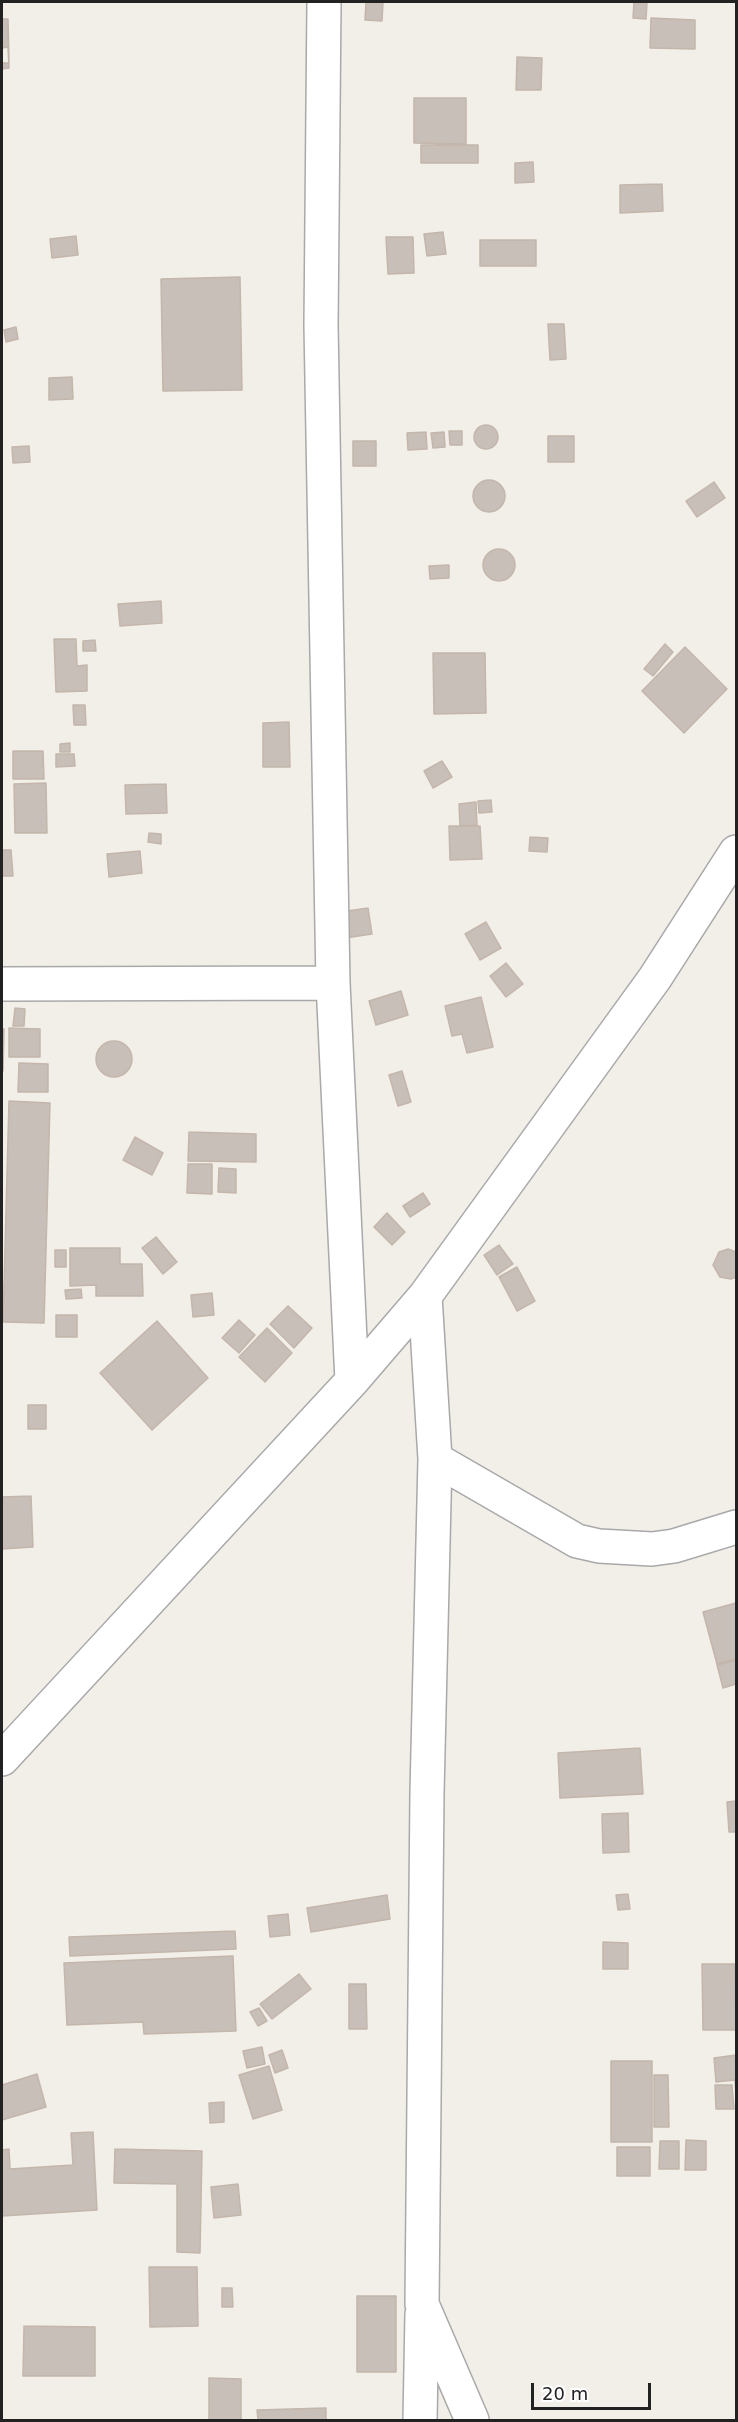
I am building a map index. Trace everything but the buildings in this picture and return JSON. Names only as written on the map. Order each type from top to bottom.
[{"type":"street","points":[[324,2],[321,326],[333,983],[352,1382]]},
{"type":"street","points":[[2,1759],[352,1382],[425,1296],[655,978],[736,852]]},
{"type":"street","points":[[2,984],[333,983]]},
{"type":"street","points":[[420,2421],[427,1793],[435,1459],[425,1296]]},
{"type":"street","points":[[435,1459],[577,1541],[599,1546],[652,1549],[674,1546],[736,1527]]},
{"type":"street","points":[[422,2304],[472,2421]]}]
